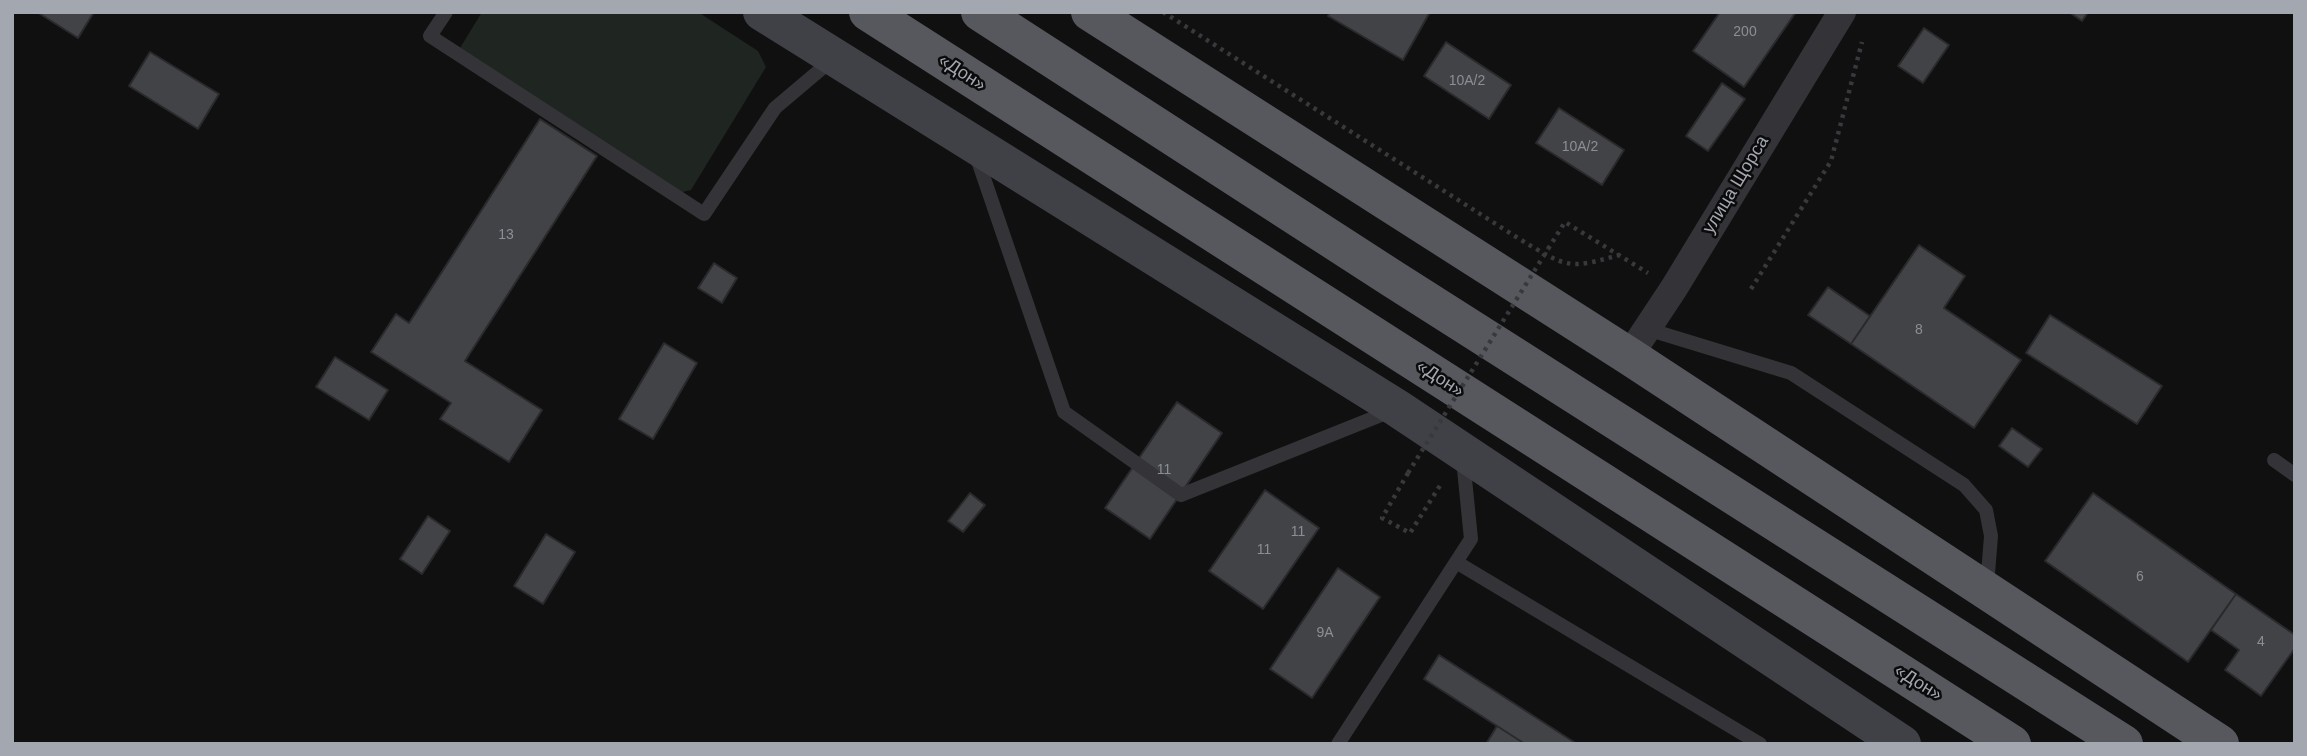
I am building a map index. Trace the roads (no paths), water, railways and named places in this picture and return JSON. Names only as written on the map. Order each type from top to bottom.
[{"type":"highway","name":"«Дон»","points":[[868,12],[2012,744]]},
{"type":"highway","points":[[980,12],[1393,279],[2124,744]]},
{"type":"highway","points":[[1090,12],[1638,342],[1987,591],[2220,744]]},
{"type":"main road","points":[[762,12],[971,141],[1390,411],[1447,460],[1902,744]]},
{"type":"street","name":"улица Щорса","points":[[1638,342],[1674,288],[1842,12]]},
{"type":"lane","points":[[446,12],[430,36],[704,214],[775,108],[834,58]]},
{"type":"lane","points":[[971,141],[1064,412],[1181,495],[1390,411]]},
{"type":"lane","points":[[1638,342],[1791,373],[1964,485],[1986,510],[1991,536],[1987,591]]},
{"type":"lane","points":[[1338,744],[1471,539],[1447,460]]},
{"type":"lane","points":[[2274,460],[2295,475]]},
{"type":"lane","points":[[1456,562],[1760,744]]}]
